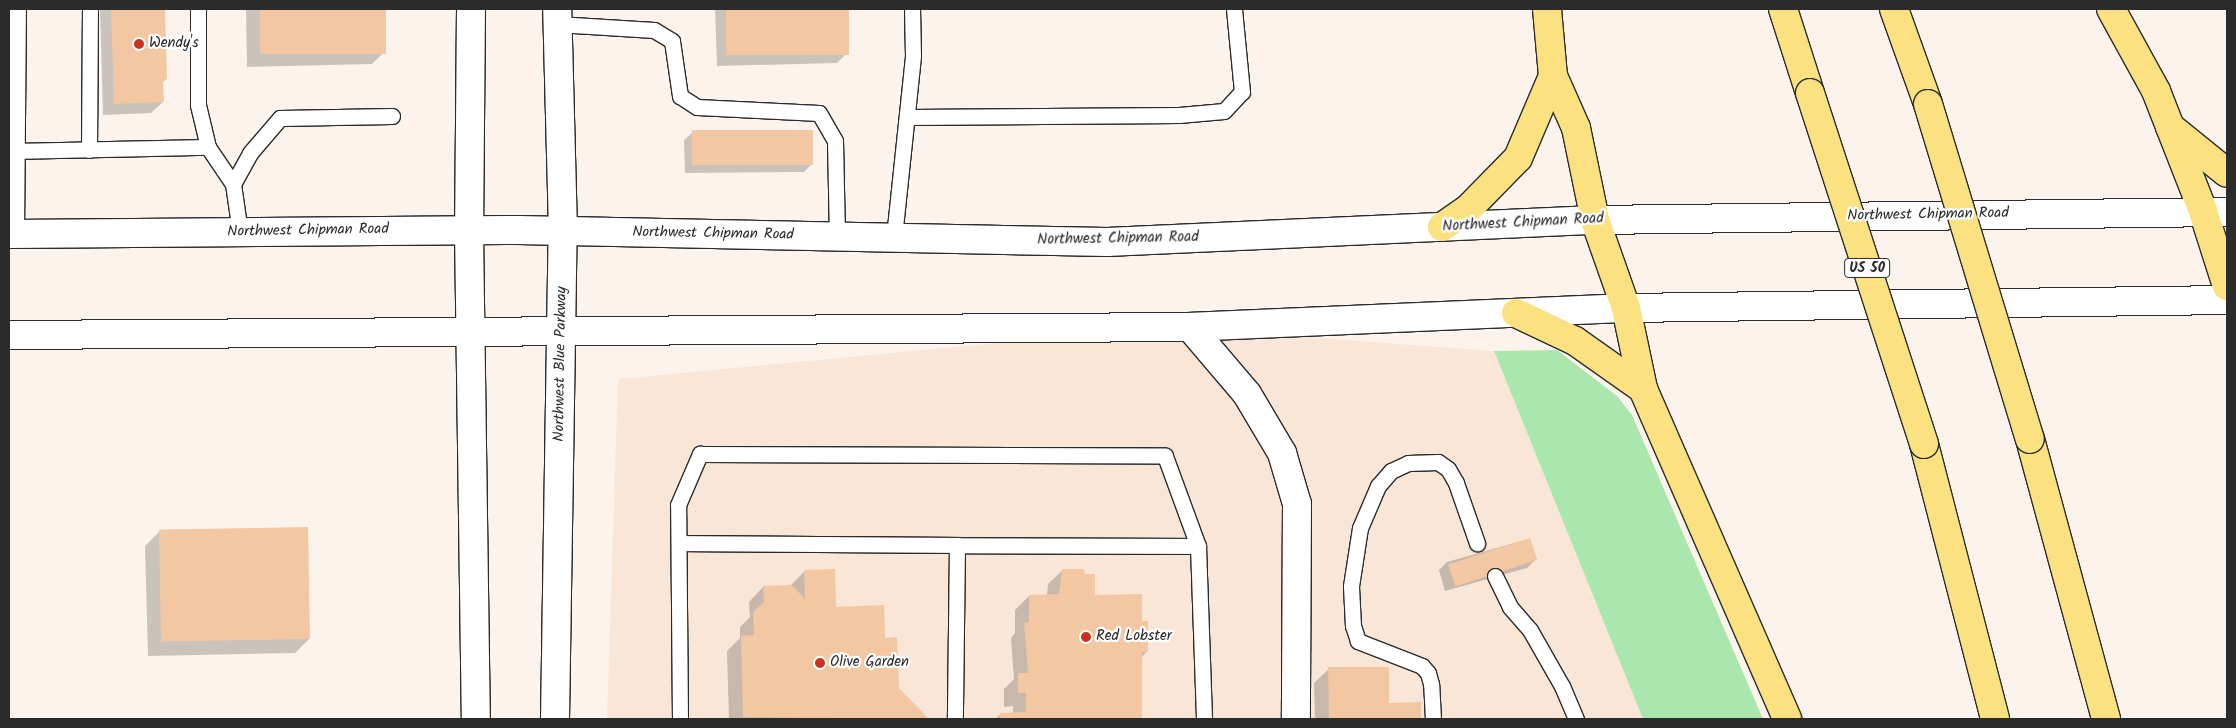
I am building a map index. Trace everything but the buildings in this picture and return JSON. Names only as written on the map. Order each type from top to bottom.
[{"type":"highway","points":[[1546,9],[1553,76],[1576,128],[1595,220],[1626,308],[1643,389],[1787,719]]},
{"type":"highway","name":"US 50","points":[[1783,9],[1924,444],[1995,719]]},
{"type":"highway","points":[[1894,9],[1928,104],[2030,439],[2106,719]]},
{"type":"highway","points":[[2111,9],[2156,91],[2170,126],[2215,212],[2227,286]]},
{"type":"highway","points":[[1442,227],[1468,208],[1518,158],[1553,76]]},
{"type":"highway","points":[[2170,126],[2227,173]]},
{"type":"highway","points":[[1516,313],[1575,341],[1643,389]]},
{"type":"main road","points":[[9,234],[12,9]]},
{"type":"main road","points":[[471,9],[469,230],[476,719]]},
{"type":"main road","name":"Northwest Blue Parkway","points":[[555,719],[563,231],[557,16]]},
{"type":"main road","name":"Northwest Chipman Road","points":[[9,234],[469,230],[1107,242],[1595,220],[2215,212]]},
{"type":"main road","points":[[9,335],[1190,327],[1626,308],[2227,300]]},
{"type":"main road","points":[[1190,327],[1247,394],[1282,452],[1297,504],[1296,719]]},
{"type":"lane","points":[[89,150],[90,9]]},
{"type":"lane","points":[[198,9],[198,105],[208,147],[233,184],[240,232]]},
{"type":"lane","points":[[894,238],[913,56],[912,9]]},
{"type":"lane","points":[[908,117],[1179,115],[1224,110],[1242,92],[1234,9]]},
{"type":"lane","points":[[557,16],[654,30],[672,41],[674,75],[680,96],[697,107],[819,113],[836,141],[838,237]]},
{"type":"lane","points":[[233,184],[250,153],[280,118],[392,116]]},
{"type":"lane","points":[[11,151],[208,147]]},
{"type":"lane","points":[[680,719],[678,505],[700,454],[1165,456],[1198,546],[1204,719]]},
{"type":"lane","points":[[1433,719],[1431,684],[1428,672],[1422,666],[1358,641],[1353,626],[1351,586],[1360,528],[1378,486],[1391,471],[1408,463],[1438,462],[1448,469],[1456,483],[1478,543]]},
{"type":"lane","points":[[679,543],[1198,546]]},
{"type":"lane","points":[[955,719],[956,545]]},
{"type":"lane","points":[[1495,576],[1510,607],[1530,630],[1576,719]]},
{"type":"shaded area","points":[[1166,327],[1494,351],[1643,719],[607,719],[618,379]]},
{"type":"green space","points":[[1557,350],[1617,396],[1632,415],[1763,719],[1643,719],[1494,351]]},
{"type":"place","name":"Wendy's","points":[[139,44]]},
{"type":"place","name":"Red Lobster","points":[[1086,637]]},
{"type":"place","name":"Olive Garden","points":[[820,663]]}]
